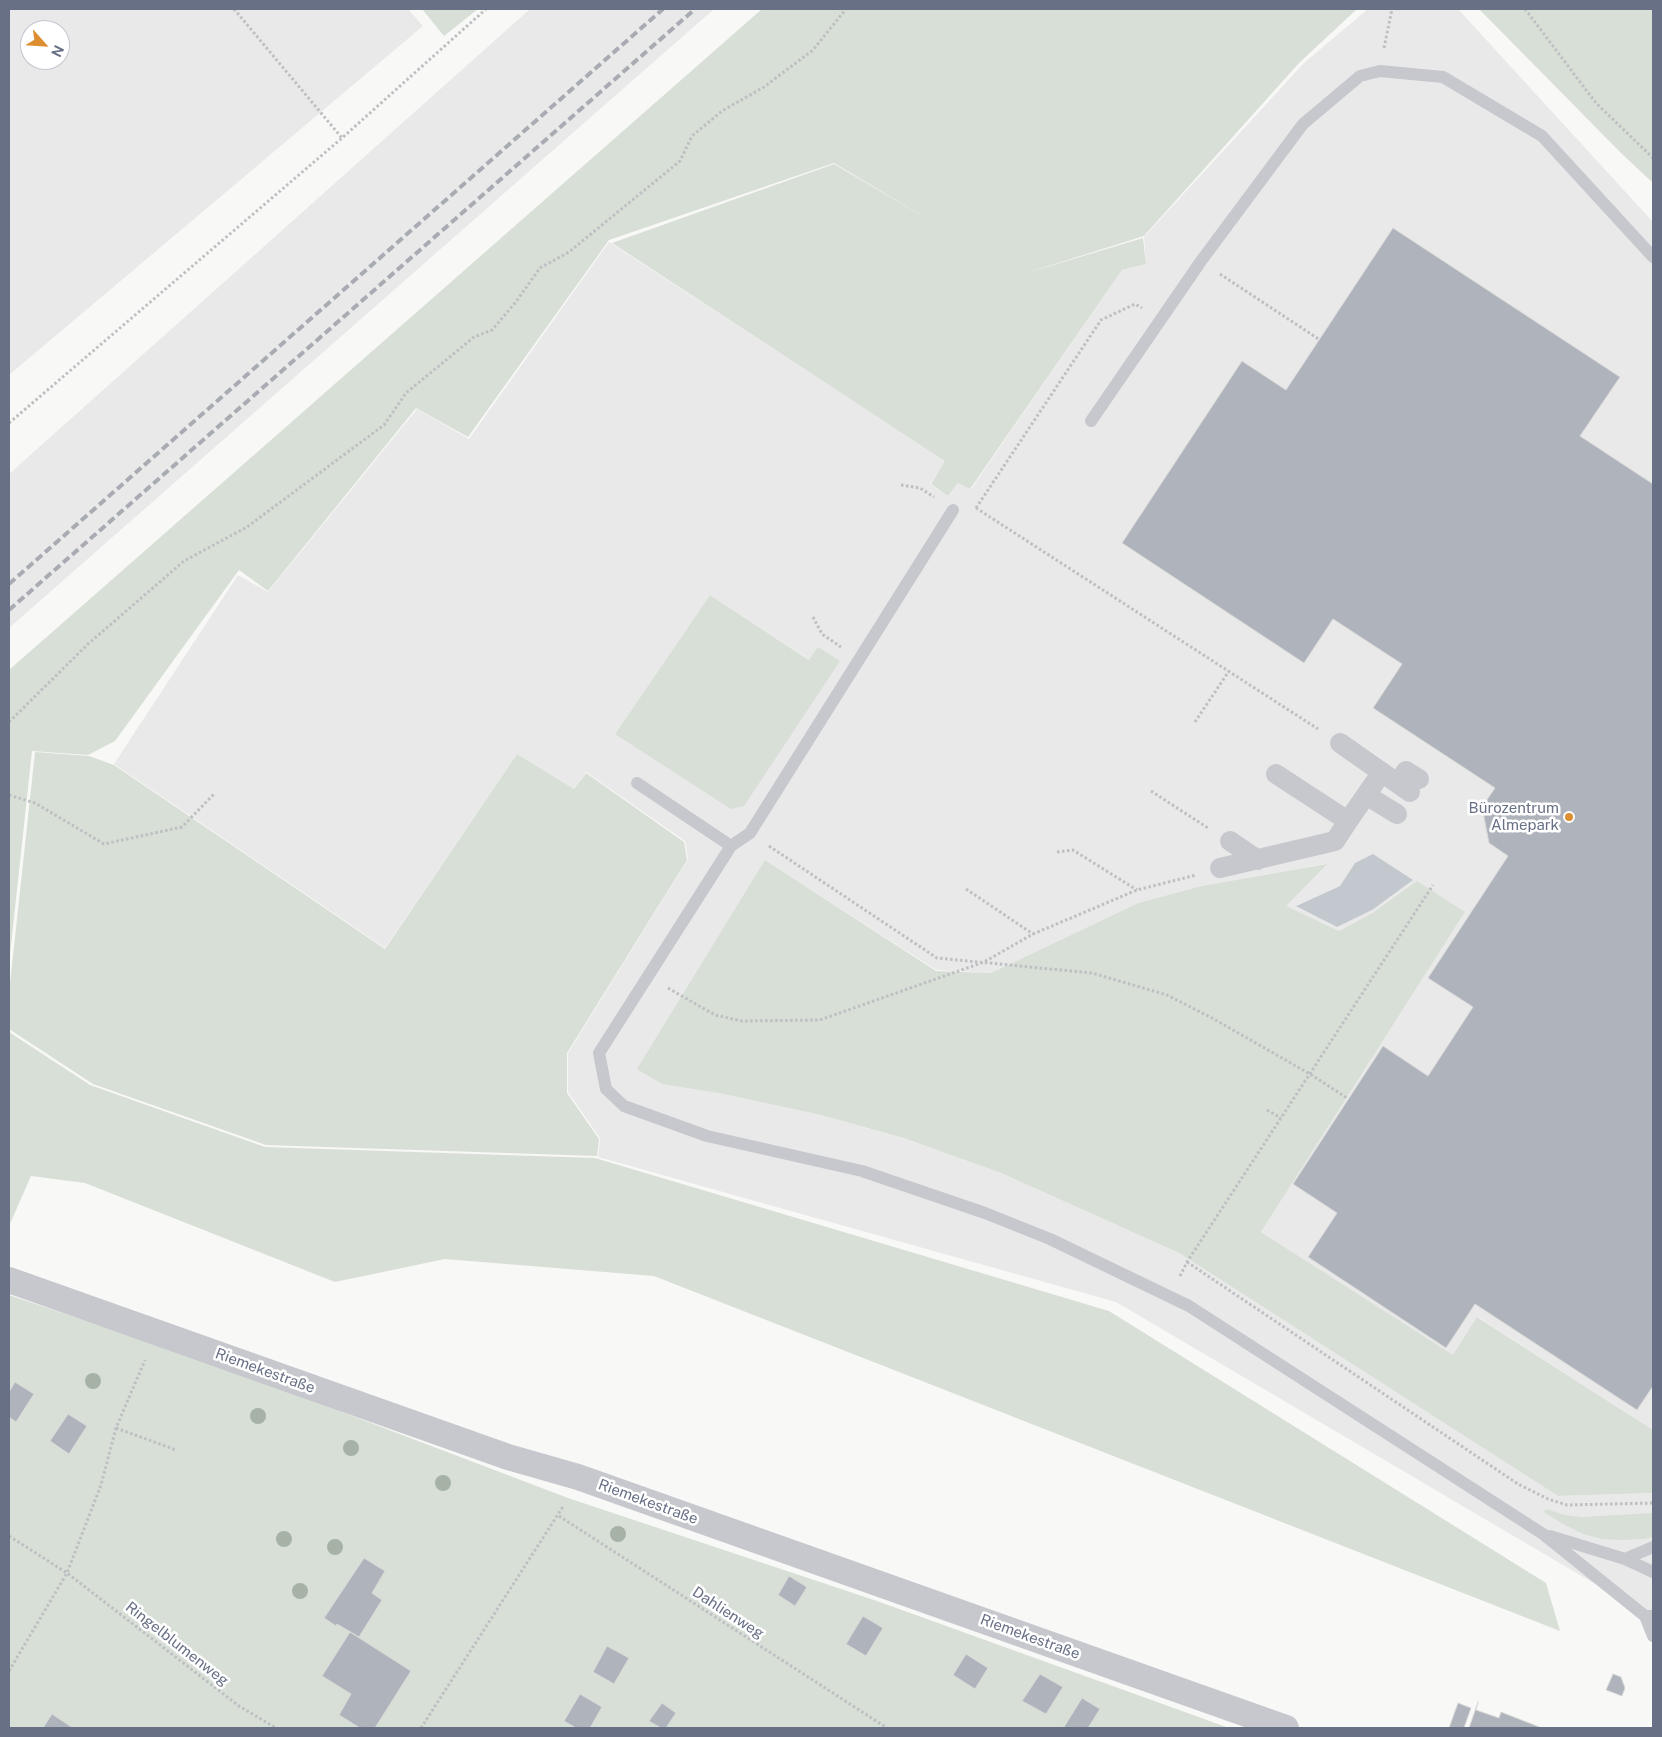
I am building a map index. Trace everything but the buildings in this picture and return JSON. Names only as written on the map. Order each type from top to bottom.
[{"type":"street","points":[[1220,868],[1335,841],[1366,795],[1402,782],[1340,743]]},
{"type":"street","points":[[1276,774],[1348,821]]},
{"type":"street","points":[[1366,795],[1397,814]]},
{"type":"street","points":[[1230,841],[1258,860]]},
{"type":"street","name":"Riemekestraße","points":[[9,1280],[508,1457],[578,1477],[1286,1728]]},
{"type":"lane","points":[[1091,421],[1201,261],[1302,124],[1360,76],[1380,70],[1443,77],[1542,136],[1653,257]]},
{"type":"lane","points":[[953,510],[750,833],[731,846],[599,1053],[606,1089],[624,1106],[707,1136],[862,1171],[985,1213],[1050,1238],[1189,1306],[1543,1534],[1649,1616],[1653,1636]]},
{"type":"lane","points":[[637,783],[731,846]]},
{"type":"lane","points":[[1543,1534],[1625,1559],[1653,1572]]},
{"type":"lane","points":[[1625,1559],[1653,1547]]},
{"type":"path","points":[[234,9],[342,138]]},
{"type":"path","points":[[9,423],[342,138],[486,9]]},
{"type":"path","points":[[9,722],[88,644],[184,561],[247,527],[384,425],[406,393],[474,337],[492,330],[515,303],[540,268],[569,252],[680,161],[692,136],[722,111],[764,87],[814,50],[846,9]]},
{"type":"path","points":[[1385,46],[1392,9]]},
{"type":"path","points":[[1525,9],[1596,103],[1653,158]]},
{"type":"path","points":[[1201,261],[1320,340]]},
{"type":"path","points":[[976,508],[1101,320],[1135,304],[1160,319]]},
{"type":"path","points":[[901,485],[920,488],[926,493]]},
{"type":"path","points":[[953,510],[960,498],[1340,743]]},
{"type":"path","points":[[814,617],[822,634],[839,646]]},
{"type":"path","points":[[1195,722],[1229,672]]},
{"type":"path","points":[[1151,791],[1230,841]]},
{"type":"path","points":[[9,795],[35,803],[104,844],[182,827],[215,793]]},
{"type":"path","points":[[750,833],[937,958],[1092,973],[1167,995],[1212,1018],[1348,1098]]},
{"type":"path","points":[[1057,852],[1073,850],[1137,890]]},
{"type":"path","points":[[648,977],[716,1015],[742,1021],[820,1020],[984,962],[1033,934],[1137,890],[1220,868]]},
{"type":"path","points":[[1170,1297],[1187,1262],[1433,885]]},
{"type":"path","points":[[966,889],[1033,934]]},
{"type":"path","points":[[1267,1110],[1281,1118]]},
{"type":"path","points":[[1187,1262],[1518,1484],[1548,1499],[1568,1505],[1653,1503]]},
{"type":"path","points":[[9,1671],[66,1574],[101,1485],[116,1428],[158,1332]]},
{"type":"path","points":[[116,1428],[176,1450]]},
{"type":"path","points":[[421,1728],[558,1516],[578,1477]]},
{"type":"path","name":"Dahlienweg","points":[[558,1516],[886,1728]]},
{"type":"path","name":"Ringelblumenweg","points":[[9,1536],[66,1574],[239,1706],[276,1728]]},
{"type":"shaded area","points":[[9,9],[408,9],[423,26],[9,375]]},
{"type":"shaded area","points":[[422,9],[478,9],[444,36]]},
{"type":"shaded area","points":[[530,9],[714,9],[9,628],[9,474]]},
{"type":"shaded area","points":[[762,9],[1357,9],[1299,63],[1144,236],[1020,275],[1143,238],[1146,264],[1122,270],[970,489],[958,483],[948,496],[931,484],[945,461],[612,243],[834,164],[936,224],[834,163],[609,240],[468,437],[416,408],[268,591],[239,570],[115,741],[88,755],[32,751],[9,964],[9,670]]},
{"type":"shaded area","points":[[1368,9],[1458,9],[1653,222],[1653,1430],[1478,1317],[1453,1356],[1261,1232],[1465,912],[1374,912],[1339,931],[1285,906],[1326,864],[1201,886],[1138,903],[991,973],[936,970],[765,860],[662,1084],[723,1094],[821,1115],[902,1138],[1001,1173],[1179,1253],[1558,1496],[1653,1493],[1653,1618],[1116,1302],[598,1157],[600,1138],[568,1092],[568,1053],[688,859],[685,841],[586,772],[574,789],[517,754],[385,948],[114,764],[238,575],[268,592],[417,409],[469,439],[609,242],[946,461],[930,484],[948,496],[958,483],[971,489],[1122,270],[1146,264],[1144,237],[1304,63]],"holes":[[[710,595],[810,660],[615,734]],[[1340,886],[1337,927],[1297,905]]]},
{"type":"shaded area","points":[[1479,9],[1653,9],[1653,183],[1622,154]]},
{"type":"shaded area","points":[[710,595],[809,660],[818,647],[840,661],[744,806],[731,809],[615,734]]},
{"type":"shaded area","points":[[35,752],[89,756],[114,765],[385,949],[517,754],[574,789],[586,773],[684,842],[687,860],[567,1053],[567,1093],[599,1139],[597,1156],[266,1145],[93,1084],[9,1029],[9,993]]},
{"type":"shaded area","points":[[1373,854],[1413,880],[1372,910],[1337,927],[1296,906],[1340,886],[1355,863]]},
{"type":"shaded area","points":[[765,860],[936,971],[991,973],[1138,903],[1201,886],[1327,864],[1286,906],[1339,931],[1374,912],[1417,881],[1465,912],[1261,1232],[1453,1355],[1477,1317],[1653,1430],[1653,1493],[1558,1496],[1179,1253],[1001,1173],[903,1138],[821,1115],[723,1094],[662,1084],[637,1069]]},
{"type":"shaded area","points":[[9,1032],[90,1085],[265,1147],[595,1158],[1109,1311],[1546,1583],[1560,1631],[654,1276],[445,1259],[335,1282],[85,1183],[31,1176],[9,1226]]},
{"type":"shaded area","points":[[9,1295],[229,1369],[568,1498],[877,1601],[1229,1728],[9,1728]]},
{"type":"shaded area","points":[[1546,1509],[1565,1515],[1582,1517],[1653,1513],[1653,1537],[1622,1540],[1602,1539],[1583,1534],[1563,1524],[1544,1512]]},
{"type":"railway","points":[[9,584],[663,9]]},
{"type":"railway","points":[[9,610],[695,9]]},
{"type":"place","name":"Bürozentrum Almepark","points":[[1569,817]]}]
